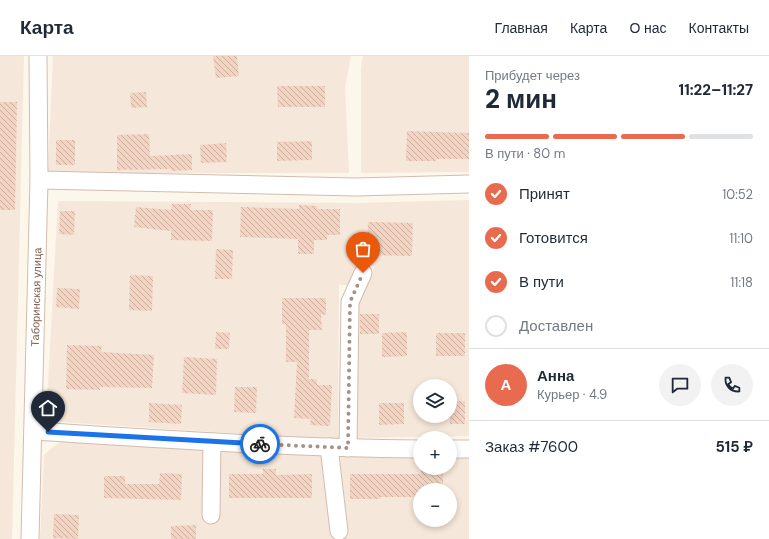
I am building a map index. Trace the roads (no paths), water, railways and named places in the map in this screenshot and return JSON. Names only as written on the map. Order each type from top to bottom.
[{"type":"street","name":"Таборинская улица","points":[[30,539],[38,180],[38,56]]},
{"type":"street","points":[[38,180],[356,187],[469,184]]},
{"type":"street","points":[[348,448],[350,302],[363,273]]},
{"type":"street","points":[[33,431],[212,442],[348,448],[413,448]]},
{"type":"street","points":[[211,514],[212,442]]},
{"type":"street","points":[[329,447],[340,531]]},
{"type":"street","points":[[457,449],[469,449]]}]
